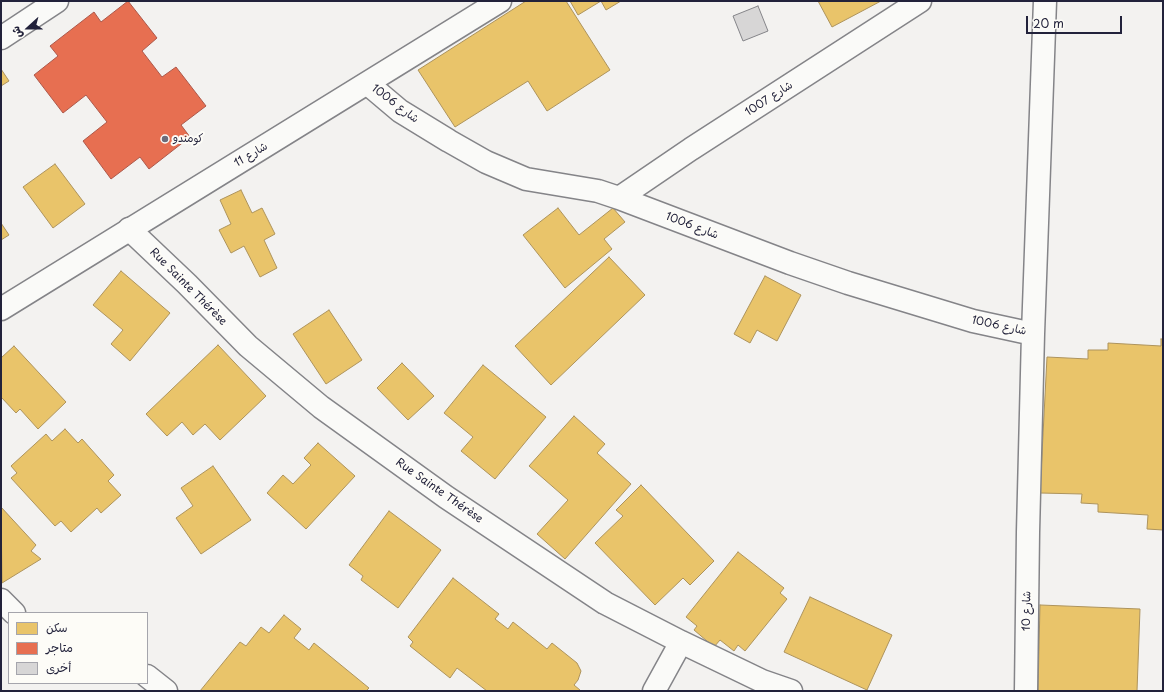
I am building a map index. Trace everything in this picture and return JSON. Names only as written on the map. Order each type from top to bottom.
[{"type":"street","points":[[1,38],[56,1]]},
{"type":"street","name":"شارع 11","points":[[1,309],[129,229],[368,84],[500,1]]},
{"type":"street","name":"شارع 1007","points":[[619,198],[691,149],[920,1]]},
{"type":"street","name":"شارع 10","points":[[1026,691],[1033,334],[1045,1]]},
{"type":"street","name":"شارع 1006","points":[[368,84],[400,110],[486,162],[526,179],[598,191],[790,263],[848,283],[973,321],[1033,334]]},
{"type":"street","name":"Rue Sainte Thérèse","points":[[129,229],[188,284],[248,346],[321,407],[446,498],[605,603],[762,681],[791,691]]},
{"type":"street","points":[[1,600],[13,612]]},
{"type":"street","points":[[654,691],[681,642]]},
{"type":"street","points":[[148,677],[166,691]]},
{"type":"building: سكن","points":[[526,1],[566,1],[610,70],[547,111],[528,81],[455,127],[418,70]]},
{"type":"building: سكن","points":[[570,1],[601,1],[578,15]]},
{"type":"building: سكن","points":[[601,1],[621,1],[606,10]]},
{"type":"building: سكن","points":[[818,1],[881,1],[832,27]]},
{"type":"building: سكن","points":[[1,69],[9,81],[1,86]]},
{"type":"building: سكن","points":[[55,164],[85,204],[53,228],[23,187]]},
{"type":"building: سكن","points":[[241,190],[252,213],[262,208],[275,234],[264,240],[277,268],[260,277],[244,246],[231,253],[219,230],[231,224],[220,200]]},
{"type":"building: سكن","points":[[558,208],[579,235],[613,208],[625,222],[604,239],[612,249],[565,288],[523,235]]},
{"type":"building: سكن","points":[[1,223],[9,235],[1,240]]},
{"type":"building: سكن","points":[[609,257],[645,295],[551,385],[515,346]]},
{"type":"building: سكن","points":[[121,271],[170,313],[130,361],[111,344],[123,330],[93,305]]},
{"type":"building: سكن","points":[[765,276],[801,295],[777,341],[757,330],[750,343],[734,334]]},
{"type":"building: سكن","points":[[329,310],[362,360],[326,384],[293,334]]},
{"type":"building: سكن","points":[[1161,339],[1163,339],[1163,530],[1147,529],[1148,515],[1098,512],[1098,504],[1081,503],[1082,494],[1040,493],[1047,357],[1088,359],[1088,350],[1108,350],[1108,343],[1161,346]]},
{"type":"building: سكن","points":[[218,345],[266,396],[220,440],[205,424],[193,435],[182,422],[167,436],[146,414]]},
{"type":"building: سكن","points":[[14,346],[66,402],[38,429],[20,409],[16,413],[1,397],[1,358]]},
{"type":"building: سكن","points":[[402,363],[434,396],[408,420],[377,388]]},
{"type":"building: سكن","points":[[483,365],[546,417],[495,479],[461,451],[473,437],[444,413]]},
{"type":"building: سكن","points":[[574,416],[605,444],[597,453],[631,484],[565,559],[537,534],[568,500],[529,466]]},
{"type":"building: سكن","points":[[65,429],[78,443],[82,439],[114,475],[108,481],[121,495],[101,513],[97,508],[71,532],[61,521],[55,526],[11,478],[17,473],[11,466],[46,434],[52,441]]},
{"type":"building: سكن","points":[[318,443],[355,476],[306,529],[267,493],[283,475],[293,484],[311,465],[304,458]]},
{"type":"building: سكن","points":[[213,466],[251,520],[201,554],[176,518],[193,506],[181,488]]},
{"type":"building: سكن","points":[[641,485],[714,561],[690,585],[683,578],[655,605],[595,543],[623,516],[616,510]]},
{"type":"building: سكن","points":[[1,507],[36,545],[31,551],[41,559],[2,583]]},
{"type":"building: سكن","points":[[389,511],[441,550],[398,608],[361,580],[363,576],[349,565]]},
{"type":"building: سكن","points":[[738,552],[784,588],[780,593],[787,599],[745,651],[738,645],[734,651],[720,640],[714,647],[694,630],[697,626],[686,617]]},
{"type":"building: سكن","points":[[453,578],[499,614],[495,619],[508,629],[513,622],[547,649],[552,643],[577,663],[581,671],[578,680],[574,685],[580,690],[487,691],[457,668],[450,678],[410,646],[413,642],[408,637]]},
{"type":"building: سكن","points":[[810,597],[892,635],[867,690],[784,652]]},
{"type":"building: سكن","points":[[1040,605],[1140,609],[1137,691],[1038,691]]},
{"type":"building: سكن","points":[[284,615],[301,629],[294,638],[309,650],[314,643],[369,688],[366,691],[200,691],[240,642],[246,646],[261,627],[269,633]]},
{"type":"building: متاجر","points":[[128,1],[157,38],[142,51],[162,77],[176,67],[206,106],[181,125],[190,137],[149,169],[140,157],[111,179],[83,141],[107,122],[86,95],[63,113],[34,75],[58,56],[50,46],[94,12],[101,22]]},
{"type":"building: أخرى","points":[[758,6],[768,31],[743,41],[733,16]]},
{"type":"place","name":"كومندو","points":[[165,139]]}]
